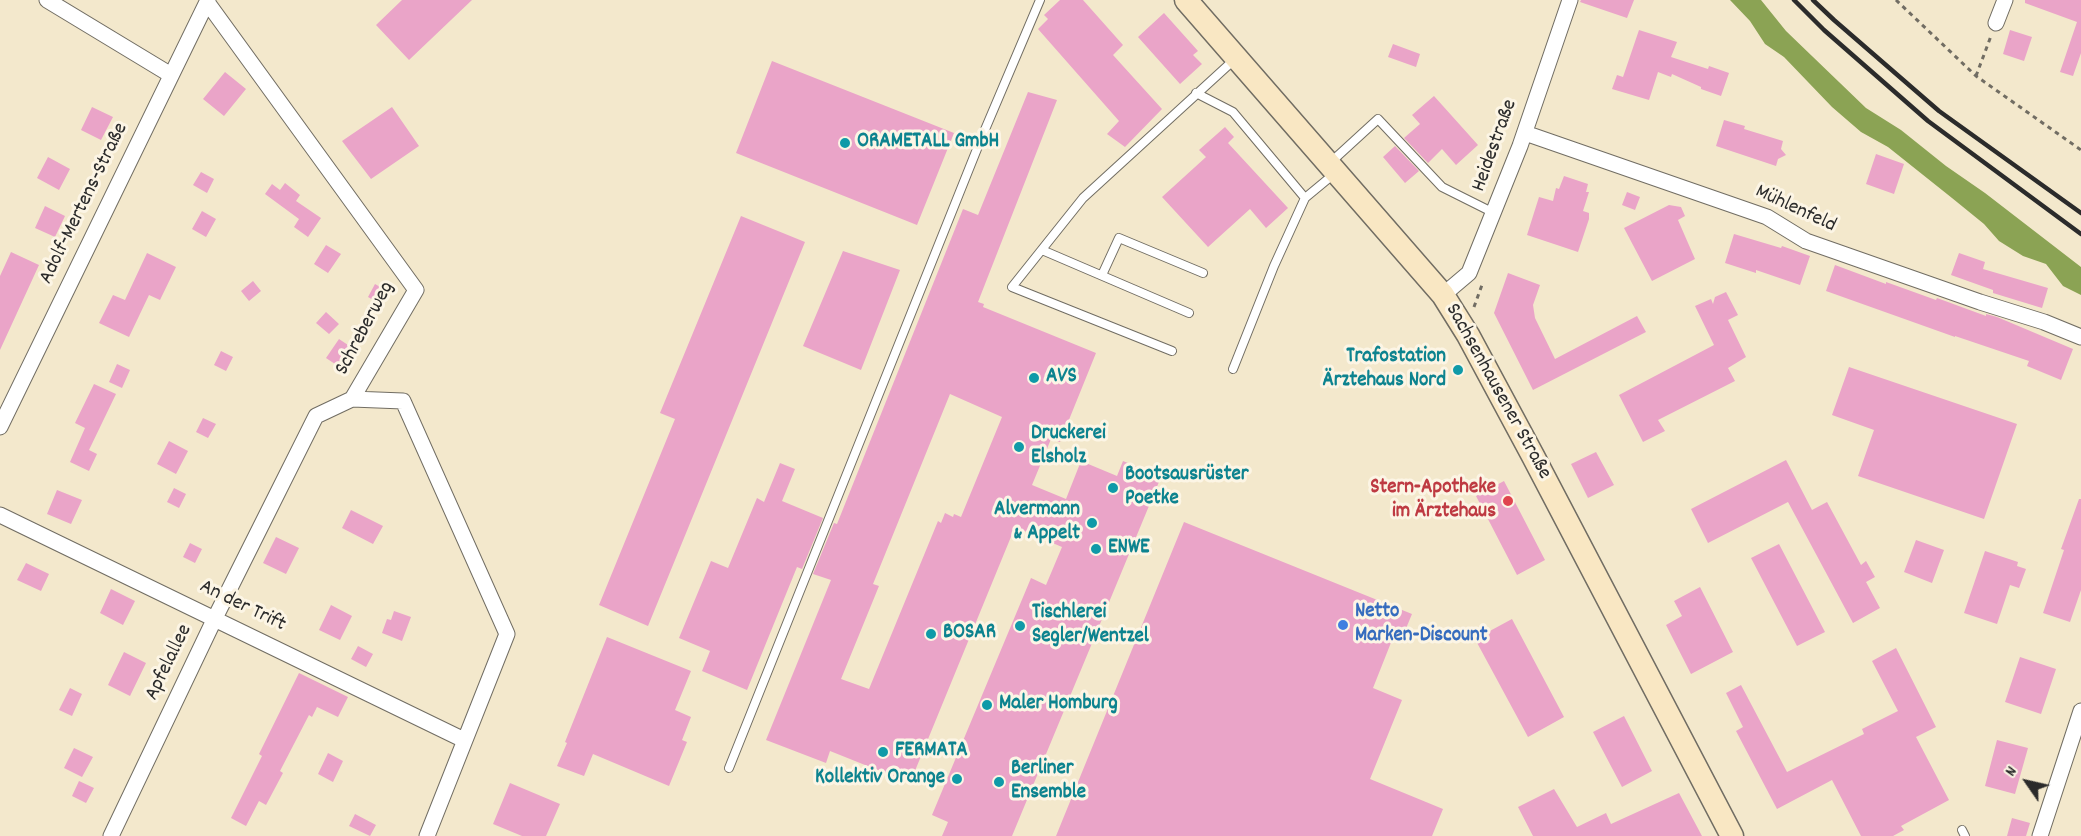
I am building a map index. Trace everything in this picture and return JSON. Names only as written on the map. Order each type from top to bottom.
[{"type":"main road","name":"Sachsenhausener Straße","points":[[1186,0],[1443,295],[1468,335],[1533,456],[1732,836]]},
{"type":"street","points":[[47,0],[171,75]]},
{"type":"street","name":"Heidestraße","points":[[1443,295],[1469,273],[1525,133],[1570,0]]},
{"type":"street","points":[[1996,23],[2005,0]]},
{"type":"street","name":"Adolf-Mertens-Straße","points":[[0,426],[208,1]]},
{"type":"street","name":"Schreberweg","points":[[208,1],[416,290],[352,399],[403,401],[507,633],[427,836]]},
{"type":"street","name":"Mühlenfeld","points":[[1525,133],[1767,217],[1806,241],[2044,322],[2081,337]]},
{"type":"street","name":"Apfelallee","points":[[111,836],[315,416],[352,399]]},
{"type":"street","name":"An der Trift","points":[[0,515],[464,740]]},
{"type":"street","points":[[2040,836],[2081,711]]},
{"type":"lane","points":[[729,768],[981,139],[1040,0]]},
{"type":"lane","points":[[1172,351],[1012,287],[1083,198],[1236,58]]},
{"type":"lane","points":[[1196,93],[1233,112],[1305,198]]},
{"type":"lane","points":[[1233,369],[1305,198],[1378,119],[1442,187],[1494,213]]},
{"type":"lane","points":[[1102,275],[1119,238],[1203,273]]},
{"type":"lane","points":[[1042,250],[1189,312]]},
{"type":"path","points":[[1896,0],[1976,76],[2081,150]]},
{"type":"path","points":[[1976,76],[1996,23]]},
{"type":"green space","points":[[1730,0],[1761,0],[1786,31],[1866,108],[1901,130],[2081,267],[2081,295],[2063,286],[2046,264],[2023,256],[1999,241],[1984,224],[1888,147],[1861,132],[1832,107],[1784,57],[1765,44],[1750,21]]},
{"type":"building","points":[[402,0],[472,0],[409,60],[376,25]]},
{"type":"building","points":[[1060,0],[1083,0],[1123,45],[1113,55],[1162,109],[1125,147],[1107,134],[1119,121],[1038,29],[1048,19],[1044,15]]},
{"type":"building","points":[[1581,0],[1634,0],[1627,18],[1580,2]]},
{"type":"building","points":[[2025,0],[2081,0],[2081,53],[2073,76],[2060,72],[2077,22],[2025,3]]},
{"type":"building","points":[[1164,13],[1198,51],[1193,55],[1202,64],[1180,84],[1138,37]]},
{"type":"building","points":[[1639,30],[1677,42],[1671,57],[1729,73],[1721,96],[1701,89],[1672,74],[1671,77],[1658,72],[1649,100],[1612,89],[1617,75],[1623,77]]},
{"type":"building","points":[[2010,30],[2032,37],[2024,61],[2003,54]]},
{"type":"building","points":[[1393,44],[1420,54],[1416,67],[1388,57]]},
{"type":"building","name":"ORAMETALL GmbH","points":[[772,61],[954,133],[917,225],[736,153]]},
{"type":"building","points":[[225,72],[246,89],[224,116],[203,99]]},
{"type":"building","points":[[1028,92],[1057,100],[978,302],[984,304],[983,307],[1096,353],[1060,442],[1051,439],[1032,485],[1066,499],[1081,461],[1117,476],[1123,461],[1161,477],[1012,836],[942,836],[948,822],[932,815],[1031,578],[1046,585],[1062,547],[1015,527],[910,783],[830,751],[826,763],[766,740],[831,580],[813,574],[834,523],[837,524],[963,209],[978,215]],"holes":[[[950,394],[1002,417],[961,517],[954,514],[953,517],[945,513],[941,523],[938,521],[869,689],[841,679],[879,586],[873,584]]]},
{"type":"building","points":[[1434,96],[1478,145],[1456,165],[1442,149],[1428,163],[1404,138],[1420,124],[1412,115]]},
{"type":"building","points":[[92,107],[113,117],[101,140],[81,130]]},
{"type":"building","points":[[392,107],[419,146],[371,179],[342,141]]},
{"type":"building","points":[[1724,120],[1783,141],[1781,149],[1786,155],[1778,159],[1776,166],[1716,146]]},
{"type":"building","points":[[1225,127],[1234,137],[1228,143],[1288,208],[1266,228],[1250,209],[1208,247],[1162,197],[1206,157],[1199,150]]},
{"type":"building","points":[[1395,146],[1419,171],[1405,183],[1383,157]]},
{"type":"building","points":[[1876,154],[1904,164],[1894,194],[1866,184]]},
{"type":"building","points":[[48,157],[70,169],[59,190],[37,178]]},
{"type":"building","points":[[201,172],[214,179],[207,193],[193,185]]},
{"type":"building","points":[[1564,176],[1588,184],[1586,192],[1589,192],[1583,211],[1589,213],[1589,219],[1578,252],[1527,235],[1539,197],[1553,201],[1556,188],[1559,189]]},
{"type":"building","points":[[285,183],[300,195],[296,201],[321,218],[308,237],[294,227],[299,219],[265,194],[272,184],[280,190]]},
{"type":"building","points":[[1627,192],[1640,197],[1635,210],[1622,205]]},
{"type":"building","points":[[1669,205],[1681,207],[1685,216],[1678,220],[1695,259],[1652,281],[1624,228]]},
{"type":"building","points":[[45,206],[65,216],[55,237],[35,228]]},
{"type":"building","points":[[202,211],[216,219],[206,237],[192,229]]},
{"type":"building","points":[[741,216],[805,242],[648,626],[599,605],[675,419],[660,413]]},
{"type":"building","points":[[1734,234],[1781,248],[1782,246],[1810,256],[1800,285],[1756,270],[1756,273],[1725,263]]},
{"type":"building","points":[[326,245],[341,254],[328,273],[314,264]]},
{"type":"building","points":[[843,251],[900,270],[861,370],[803,346]]},
{"type":"building","points":[[11,252],[39,265],[0,350],[0,276]]},
{"type":"building","points":[[147,253],[176,267],[160,300],[149,295],[129,337],[99,323],[113,295],[125,300]]},
{"type":"building","points":[[1959,253],[1985,262],[1983,269],[2048,288],[2042,308],[1993,293],[1993,290],[1951,275]]},
{"type":"building","points":[[1835,265],[1886,284],[1886,282],[1936,300],[1937,298],[1986,316],[1986,314],[1997,317],[2073,349],[2061,380],[2027,366],[2029,361],[1826,291]]},
{"type":"building","points":[[1508,273],[1540,285],[1533,305],[1535,318],[1555,359],[1637,316],[1646,332],[1533,390],[1494,313]]},
{"type":"building","points":[[253,281],[261,291],[249,301],[241,291]]},
{"type":"building","points":[[375,284],[389,292],[382,305],[368,297]]},
{"type":"building","points":[[1726,292],[1738,315],[1728,320],[1746,357],[1728,368],[1735,381],[1658,420],[1665,431],[1643,442],[1619,395],[1714,345],[1695,306],[1711,299],[1713,304],[1715,297]]},
{"type":"building","points":[[326,312],[339,324],[329,334],[316,323]]},
{"type":"building","points":[[339,339],[354,349],[341,368],[326,358]]},
{"type":"building","points":[[221,351],[233,357],[226,371],[214,365]]},
{"type":"building","points":[[117,364],[130,370],[122,388],[109,382]]},
{"type":"building","points":[[1849,367],[2017,424],[1984,519],[1858,476],[1874,430],[1832,415]]},
{"type":"building","points":[[94,384],[116,394],[89,450],[97,454],[89,471],[70,462],[85,428],[75,423]]},
{"type":"building","points":[[203,418],[216,424],[208,438],[196,432]]},
{"type":"building","points":[[169,441],[188,451],[176,474],[157,464]]},
{"type":"building","points":[[1596,452],[1614,485],[1588,498],[1571,464]]},
{"type":"building","points":[[1786,460],[1812,510],[1827,502],[1861,565],[1866,561],[1875,577],[1866,582],[1880,608],[1853,623],[1788,502],[1708,543],[1691,509]]},
{"type":"building","points":[[780,463],[795,469],[782,501],[823,518],[802,569],[797,567],[747,690],[702,671],[710,651],[679,638],[711,561],[728,568],[757,498],[764,502]]},
{"type":"building","points":[[1504,481],[1545,560],[1517,575],[1476,496]]},
{"type":"building","points":[[174,488],[186,494],[179,508],[167,502]]},
{"type":"building","points":[[57,490],[82,500],[71,524],[47,514]]},
{"type":"building","points":[[2079,499],[2081,499],[2081,590],[2070,622],[2043,613],[2064,550],[2061,549]]},
{"type":"building","points":[[351,510],[383,526],[373,544],[342,528]]},
{"type":"building","points":[[1184,522],[1412,614],[1402,638],[1394,635],[1373,688],[1402,700],[1370,779],[1443,809],[1432,836],[1056,836]]},
{"type":"building","points":[[276,537],[299,548],[286,574],[263,563]]},
{"type":"building","points":[[1916,540],[1944,550],[1932,583],[1904,572]]},
{"type":"building","points":[[190,543],[202,549],[195,563],[183,557]]},
{"type":"building","points":[[1779,544],[1825,632],[1797,646],[1751,558]]},
{"type":"building","points":[[1985,551],[2018,562],[2017,566],[2026,569],[2019,588],[2010,585],[1997,624],[1964,613]]},
{"type":"building","points":[[26,563],[49,574],[41,591],[17,580]]},
{"type":"building","points":[[1700,587],[1733,652],[1691,674],[1666,625],[1682,616],[1674,601]]},
{"type":"building","points":[[111,589],[135,601],[123,625],[100,613]]},
{"type":"building","points":[[331,605],[352,616],[340,640],[319,630]]},
{"type":"building","points":[[394,611],[411,617],[402,641],[382,633],[387,619],[391,620]]},
{"type":"building","points":[[1512,619],[1564,717],[1528,737],[1475,639]]},
{"type":"building","points":[[607,637],[691,671],[675,710],[691,717],[682,740],[687,742],[669,786],[593,754],[584,776],[557,766]]},
{"type":"building","points":[[358,646],[373,654],[366,667],[351,659]]},
{"type":"building","points":[[1896,648],[1936,727],[1916,737],[1949,800],[1901,826],[1904,830],[1893,836],[1861,836],[1832,780],[1777,809],[1736,731],[1743,727],[1726,693],[1741,685],[1787,772],[1864,734],[1862,729],[1898,711],[1872,661]]},
{"type":"building","points":[[124,652],[146,663],[130,696],[108,685]]},
{"type":"building","points":[[2020,657],[2056,669],[2041,714],[2005,702]]},
{"type":"building","points":[[299,673],[348,697],[338,717],[317,707],[312,717],[309,715],[280,771],[283,773],[266,805],[259,801],[246,826],[231,818],[262,756],[259,754]]},
{"type":"building","points":[[70,688],[82,694],[72,716],[59,710]]},
{"type":"building","points":[[1624,716],[1652,771],[1622,787],[1593,732]]},
{"type":"building","points":[[1997,740],[2028,748],[2015,794],[1985,786]]},
{"type":"building","points":[[74,748],[93,757],[82,777],[64,768]]},
{"type":"building","points":[[328,753],[343,761],[333,782],[318,774]]},
{"type":"building","points":[[79,781],[94,788],[86,803],[72,796]]},
{"type":"building","points":[[510,783],[560,804],[546,836],[522,836],[493,824]]},
{"type":"building","points":[[1554,789],[1577,827],[1606,813],[1611,824],[1679,793],[1702,836],[1533,836],[1518,807]]},
{"type":"building","points":[[355,814],[376,825],[370,836],[349,826]]},
{"type":"building","points":[[2012,818],[2030,823],[2026,836],[2007,836]]},
{"type":"railway","points":[[1794,0],[1824,30],[1928,121],[2081,234]]},
{"type":"railway","points":[[1813,0],[1939,111],[2081,213]]},
{"type":"place","name":"ORAMETALL GmbH","points":[[845,143]]},
{"type":"place","name":"Trafostation Ärztehaus Nord","points":[[1458,370]]},
{"type":"place","name":"AVS","points":[[1034,378]]},
{"type":"place","name":"Druckerei Elsholz","points":[[1019,447]]},
{"type":"place","name":"Bootsausrüster Poetke","points":[[1113,488]]},
{"type":"place","name":"Stern-Apotheke im Ärztehaus","points":[[1508,501]]},
{"type":"place","name":"Alvermann & Appelt","points":[[1092,523]]},
{"type":"place","name":"ENWE","points":[[1096,549]]},
{"type":"place","name":"Netto Marken-Discount","points":[[1343,625]]},
{"type":"place","name":"Tischlerei Segler/Wentzel","points":[[1020,626]]},
{"type":"place","name":"BOSAR","points":[[931,634]]},
{"type":"place","name":"Maler Homburg","points":[[987,705]]},
{"type":"place","name":"FERMATA","points":[[883,752]]},
{"type":"place","name":"Kollektiv Orange","points":[[957,779]]},
{"type":"place","name":"Berliner Ensemble","points":[[999,782]]}]
